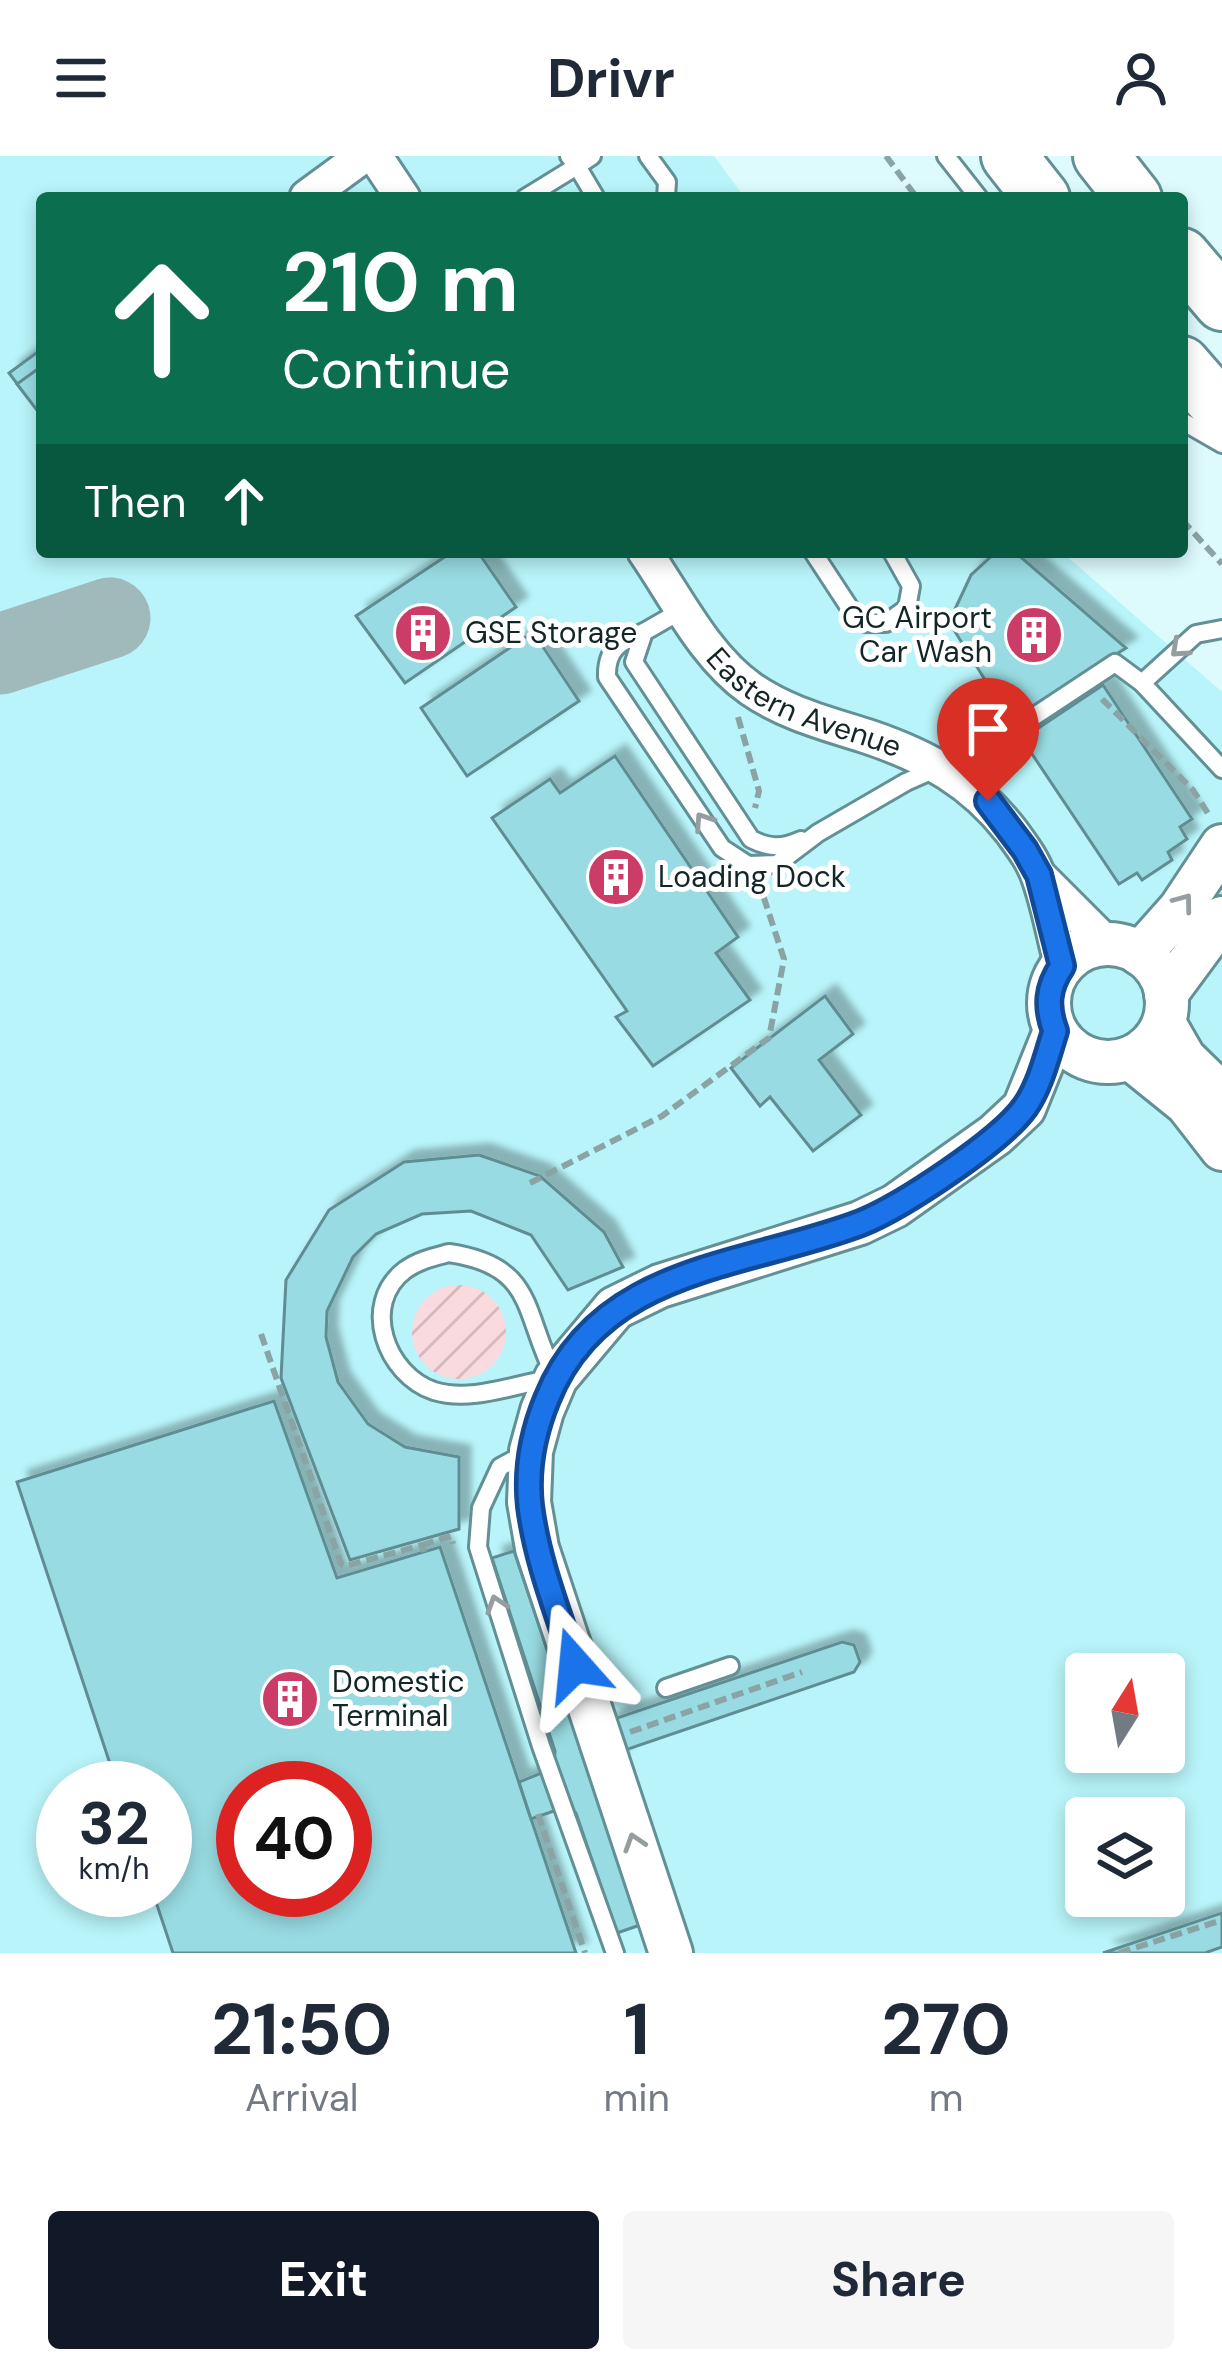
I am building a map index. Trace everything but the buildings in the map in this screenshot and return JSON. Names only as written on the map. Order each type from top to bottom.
[{"type":"highway","points":[[1009,156],[1037,192]]},
{"type":"highway","points":[[1101,156],[1129,192]]},
{"type":"highway","points":[[1188,263],[1222,303]]},
{"type":"highway","points":[[1188,371],[1222,410]]},
{"type":"street","points":[[314,192],[363,156]]},
{"type":"street","points":[[375,156],[400,192]]},
{"type":"street","name":"Eastern Avenue","points":[[649,558],[726,666],[754,691],[811,719],[898,747],[950,772],[988,801],[1039,875],[1062,966]]},
{"type":"street","points":[[1215,831],[1180,909],[1124,950],[1082,950],[1062,966],[1050,991],[1055,1031],[1066,1045],[1096,1062],[1130,1058],[1156,1038],[1165,1009],[1222,918]]},
{"type":"street","name":"Eastern Avenue","points":[[1039,875],[1124,950]]},
{"type":"street","points":[[1124,950],[1162,979],[1165,1009],[1184,1058],[1220,1127]]},
{"type":"street","points":[[671,1953],[537,1547],[530,1502],[531,1451],[556,1378],[614,1308],[660,1286],[860,1223],[938,1178],[1024,1108],[1055,1031]]},
{"type":"street","points":[[1130,1058],[1220,1127]]},
{"type":"lane","points":[[647,156],[667,182],[666,192]]},
{"type":"lane","points":[[946,156],[974,192]]},
{"type":"lane","points":[[533,192],[579,159],[595,192]]},
{"type":"lane","points":[[1188,424],[1222,444]]},
{"type":"lane","points":[[817,558],[865,623],[886,622],[907,608],[911,586],[895,558]]},
{"type":"lane","points":[[684,609],[620,641],[610,651],[607,676],[722,848],[748,865],[777,864],[818,833],[905,782],[950,772],[1115,663],[1142,683],[1222,769]]},
{"type":"lane","points":[[1142,683],[1196,634],[1222,628]]},
{"type":"lane","points":[[644,632],[634,662],[751,838],[766,847],[785,847],[818,833]]},
{"type":"lane","points":[[449,1253],[479,1258],[508,1274],[527,1299],[556,1378],[464,1395],[436,1391],[412,1380],[394,1362],[384,1340],[387,1293],[402,1272],[424,1259],[449,1253]]},
{"type":"lane","points":[[531,1451],[500,1467],[481,1508],[478,1547],[541,1746],[615,1953]]},
{"type":"lane","points":[[666,1688],[730,1666]]},
{"type":"path","points":[[886,156],[913,192]]},
{"type":"path","points":[[1188,527],[1222,564]]},
{"type":"path","points":[[742,825],[758,800],[738,716],[754,691]]},
{"type":"path","points":[[1096,694],[1193,790],[1215,831]]},
{"type":"path","points":[[530,1183],[662,1117],[769,1038],[784,958],[760,886]]},
{"type":"path","points":[[261,1334],[340,1564],[422,1545],[424,1552]]},
{"type":"path","points":[[604,1752],[619,1736],[802,1672]]},
{"type":"path","points":[[540,1821],[585,1953]]},
{"type":"path","points":[[1119,1953],[1222,1919]]},
{"type":"shaded area","points":[[0,156],[714,156],[741,192],[36,192],[36,558],[1069,558],[1222,692],[1222,1953],[0,1953]]},
{"type":"shaded area","points":[[450,1285],[468,1285],[493,1298],[503,1314],[503,1350],[493,1366],[468,1379],[450,1379],[425,1366],[412,1341],[412,1323],[425,1298]]},
{"type":"taxiway","points":[[0,654],[110,618]]},
{"type":"place","name":"GSE Storage","points":[[423,633]]},
{"type":"place","name":"GC Airport Car Wash","points":[[1034,635]]},
{"type":"place","name":"Loading Dock","points":[[616,877]]},
{"type":"place","name":"Domestic Terminal","points":[[290,1699]]},
{"type":"route","points":[[575,1665],[537,1547],[530,1502],[531,1451],[542,1411],[556,1378],[576,1350],[614,1308],[660,1286],[860,1223],[895,1206],[995,1135],[1024,1108],[1038,1080],[1055,1031],[1048,1005],[1050,991],[1062,966],[1039,875],[988,801]]}]
